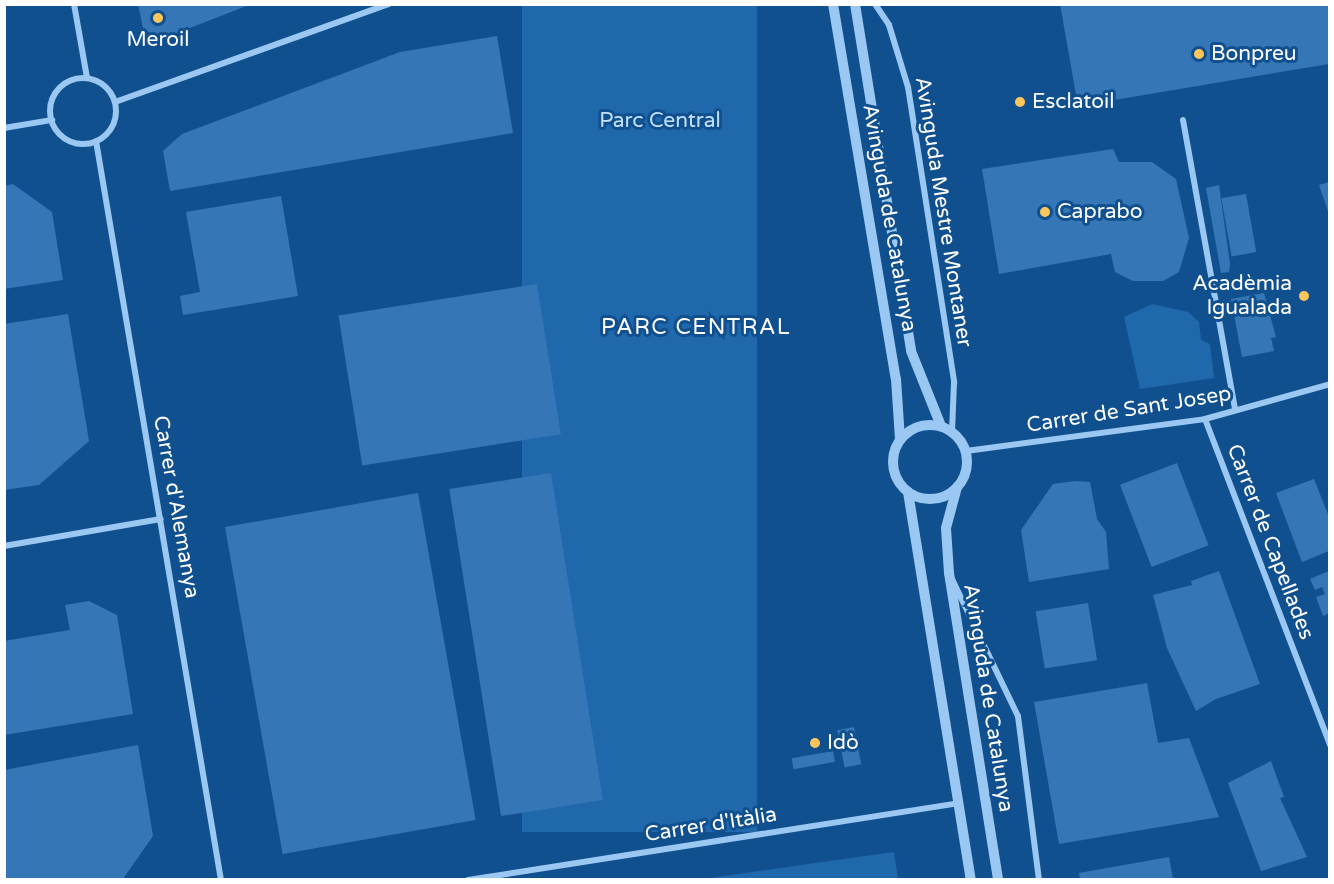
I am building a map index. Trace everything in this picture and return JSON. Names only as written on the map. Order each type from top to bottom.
[{"type":"street","points":[[74,4],[87,78]]},
{"type":"street","points":[[115,102],[389,4]]},
{"type":"street","name":"Avinguda de Catalunya","points":[[833,4],[896,379],[900,439]]},
{"type":"street","name":"Avinguda de Catalunya","points":[[855,4],[910,351],[941,426]]},
{"type":"street","name":"Avinguda Mestre Montaner","points":[[875,4],[889,25],[908,87],[954,382],[952,432]]},
{"type":"street","points":[[87,78],[107,88],[115,102],[113,125],[96,141],[69,141],[52,120],[51,108],[58,90],[74,79],[87,78]]},
{"type":"street","points":[[4,128],[52,120]]},
{"type":"street","points":[[1183,120],[1235,410]]},
{"type":"street","name":"Carrer d'Alemanya","points":[[96,141],[221,879]]},
{"type":"street","name":"Carrer de Sant Josep","points":[[966,452],[1204,419],[1329,384]]},
{"type":"street","name":"Carrer de Capellades","points":[[1204,419],[1329,745]]},
{"type":"street","points":[[908,492],[939,498],[957,487],[965,477],[966,452],[952,432],[941,426],[919,426],[900,439],[893,467],[908,492],[971,879]]},
{"type":"street","name":"Avinguda de Catalunya","points":[[957,487],[946,528],[949,573],[998,879]]},
{"type":"street","points":[[4,546],[161,519]]},
{"type":"street","points":[[949,573],[978,625],[1018,716],[1039,879]]},
{"type":"street","name":"Carrer d'Itàlia","points":[[468,879],[958,803]]},
{"type":"green space","name":"Parc Central","points":[[522,5],[757,5],[757,832],[522,832]]},
{"type":"green space","points":[[1152,304],[1188,312],[1199,322],[1201,340],[1210,344],[1214,378],[1140,389],[1124,317]]},
{"type":"green space","points":[[894,852],[898,879],[704,879],[808,864]]},
{"type":"building","points":[[138,4],[249,5],[159,40],[143,28]]},
{"type":"building","name":"Bonpreu","points":[[1060,4],[1329,4],[1329,64],[1078,106]]},
{"type":"building","points":[[497,36],[513,133],[170,191],[163,151],[182,134],[400,52]]},
{"type":"building","points":[[1113,149],[1119,162],[1152,162],[1176,179],[1189,238],[1179,272],[1163,281],[1133,281],[1115,272],[1111,254],[999,274],[982,169]]},
{"type":"building","points":[[1329,182],[1329,214],[1319,185]]},
{"type":"building","points":[[13,184],[52,212],[63,280],[4,289],[4,186]]},
{"type":"building","points":[[1219,185],[1230,264],[1229,272],[1221,273],[1206,188]]},
{"type":"building","points":[[1246,194],[1256,252],[1232,256],[1221,198]]},
{"type":"building","points":[[281,196],[298,296],[183,315],[180,296],[200,292],[186,212]]},
{"type":"building","points":[[537,284],[561,434],[362,466],[338,315]]},
{"type":"building","points":[[1264,293],[1276,337],[1271,338],[1274,351],[1242,357],[1231,299]]},
{"type":"building","points":[[68,314],[89,441],[39,485],[4,490],[4,324]]},
{"type":"building","points":[[1177,463],[1209,545],[1152,567],[1120,485]]},
{"type":"building","points":[[551,473],[603,800],[501,816],[449,489]]},
{"type":"building","points":[[1314,479],[1329,517],[1329,551],[1302,562],[1276,493]]},
{"type":"building","points":[[1075,481],[1090,482],[1097,519],[1106,532],[1109,569],[1029,582],[1021,530],[1053,484]]},
{"type":"building","points":[[418,493],[476,820],[283,854],[225,527]]},
{"type":"building","points":[[1219,571],[1260,684],[1216,699],[1196,711],[1167,648],[1153,595],[1192,585],[1191,581]]},
{"type":"building","points":[[1329,571],[1329,613],[1323,616],[1316,597],[1325,594],[1322,587],[1315,590],[1310,579]]},
{"type":"building","points":[[89,601],[117,615],[133,714],[4,735],[4,641],[70,630],[65,605]]},
{"type":"building","points":[[1088,603],[1097,660],[1045,669],[1036,611]]},
{"type":"building","points":[[1147,683],[1158,743],[1189,738],[1219,817],[1059,844],[1034,702]]},
{"type":"building","points":[[854,727],[861,764],[845,768],[837,730]]},
{"type":"building","points":[[138,745],[153,836],[123,879],[4,879],[4,770]]},
{"type":"building","points":[[833,751],[835,762],[794,769],[792,758]]},
{"type":"building","points":[[1271,761],[1284,797],[1280,798],[1307,857],[1261,871],[1228,783]]},
{"type":"building","points":[[1169,857],[1173,879],[1080,879],[1079,873]]},
{"type":"place","name":"Meroil","points":[[158,18]]},
{"type":"place","name":"Bonpreu","points":[[1199,54]]},
{"type":"place","name":"Esclatoil","points":[[1020,102]]},
{"type":"place","name":"Caprabo","points":[[1045,212]]},
{"type":"place","name":"Acadèmia Igualada","points":[[1304,296]]},
{"type":"place","name":"Idò","points":[[815,743]]},
{"type":"district","name":"PARC CENTRAL","points":[[696,328]]}]
